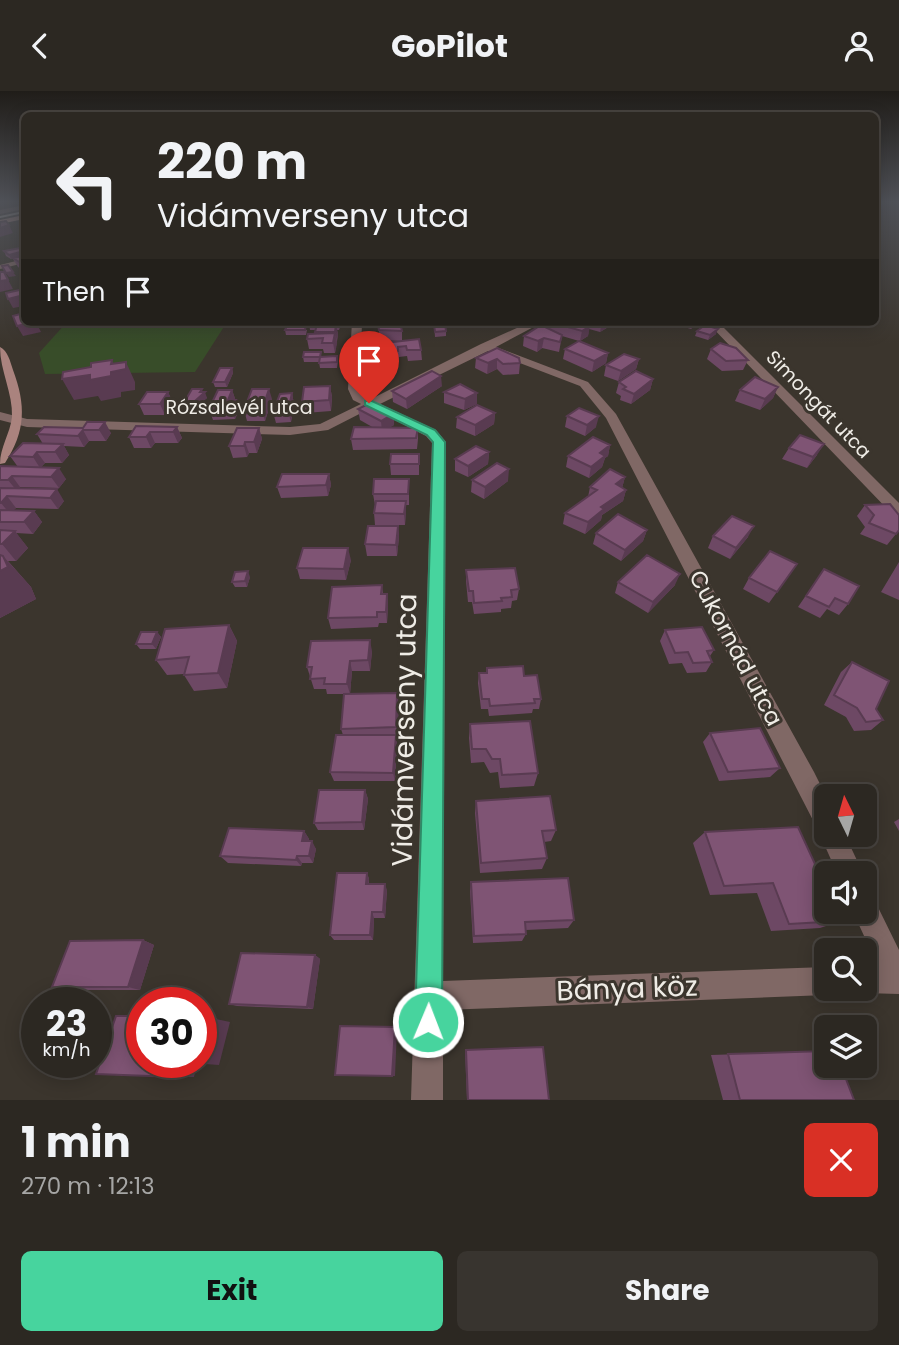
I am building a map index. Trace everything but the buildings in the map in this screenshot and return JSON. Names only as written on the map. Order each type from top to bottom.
[{"type":"street","points":[[0,267],[21,262]]},
{"type":"street","points":[[356,326],[354,389],[357,397],[369,403]]},
{"type":"street","name":"Rózsalevél utca","points":[[0,416],[19,421],[289,431],[323,426],[530,326]]},
{"type":"street","name":"Simongát utca","points":[[716,326],[899,512]]},
{"type":"street","name":"Cukornád utca","points":[[485,347],[584,384],[612,417],[814,799]]},
{"type":"street","points":[[0,350],[17,397],[19,421],[17,432],[0,460]]},
{"type":"street","name":"Vidámverseny utca","points":[[369,403],[431,433],[439,442],[427,1100]]},
{"type":"street","points":[[872,924],[898,979],[877,979]]},
{"type":"street","name":"Bánya köz","points":[[428,996],[814,981]]},
{"type":"green space","points":[[63,326],[224,326],[195,372],[45,374],[39,353]]},
{"type":"route","points":[[369,403],[431,433],[439,442],[428,1022]]}]
